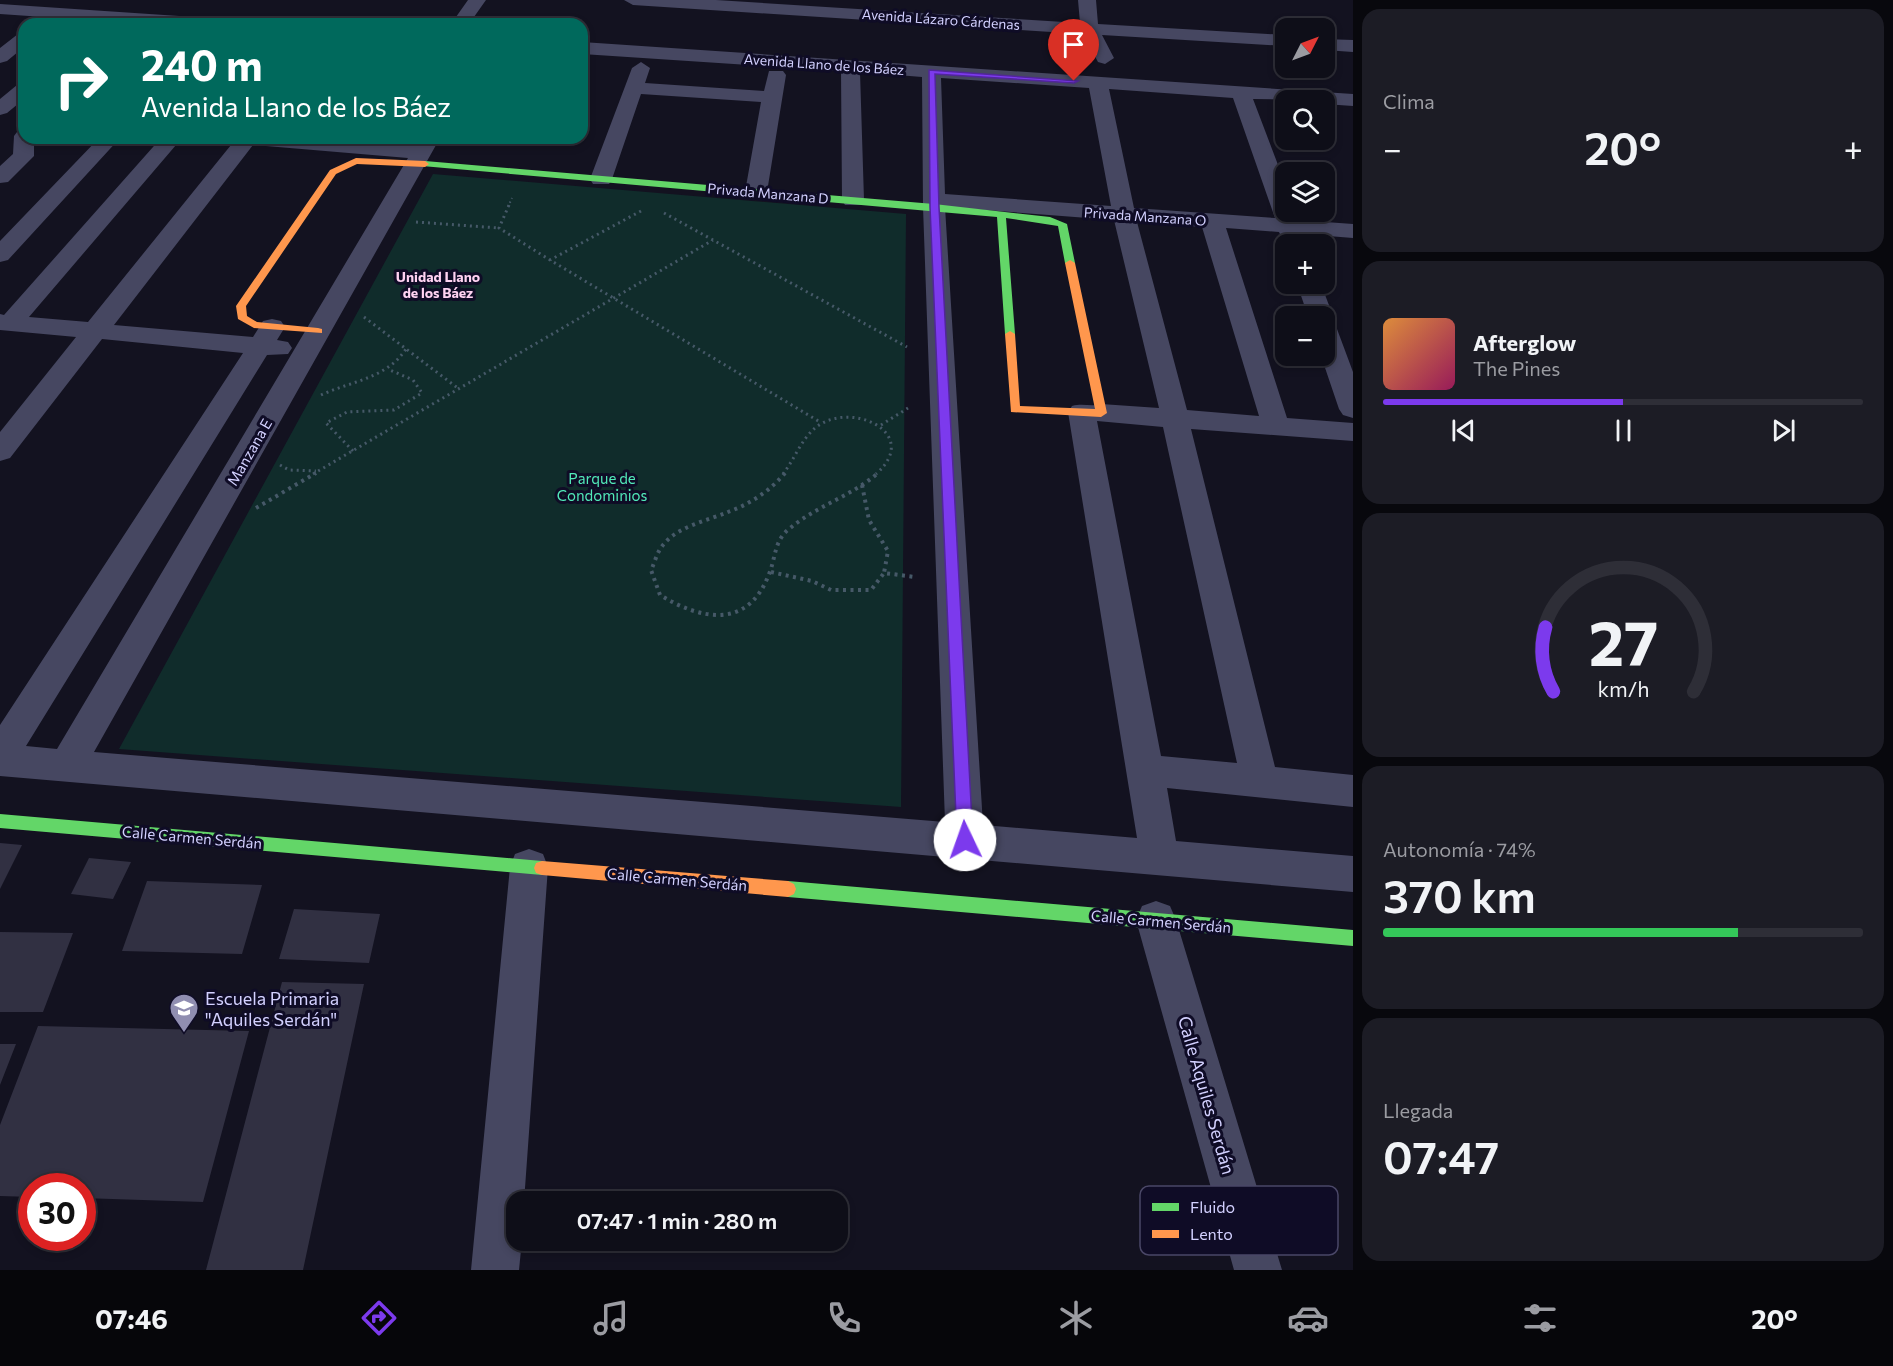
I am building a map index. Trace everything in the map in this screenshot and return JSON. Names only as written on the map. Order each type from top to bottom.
[{"type":"street","points":[[464,18],[477,0]]},
{"type":"street","name":"Avenida Lázaro Cárdenas","points":[[633,0],[1275,40]]},
{"type":"street","points":[[1087,0],[1089,28],[1105,58]]},
{"type":"street","points":[[0,9],[92,18]]},
{"type":"street","points":[[49,18],[56,13]]},
{"type":"street","points":[[1335,45],[1353,46]]},
{"type":"street","name":"Avenida Llano de los Báez","points":[[588,48],[1353,100]]},
{"type":"street","points":[[601,179],[647,52]]},
{"type":"street","points":[[0,109],[18,56]]},
{"type":"street","points":[[756,192],[779,61]]},
{"type":"street","points":[[850,66],[853,200]]},
{"type":"street","points":[[931,72],[943,385],[965,840]]},
{"type":"street","points":[[1098,82],[1124,215],[1175,418],[1260,782]]},
{"type":"street","points":[[634,88],[773,97]]},
{"type":"street","points":[[1241,92],[1292,234]]},
{"type":"street","points":[[0,117],[18,118]]},
{"type":"street","points":[[0,177],[23,156],[24,144]]},
{"type":"street","points":[[0,255],[104,144]]},
{"type":"street","points":[[5,322],[167,144]]},
{"type":"street","points":[[0,451],[241,144]]},
{"type":"street","points":[[266,336],[242,316],[241,306],[333,172],[324,154],[328,144]]},
{"type":"street","points":[[381,144],[422,152]]},
{"type":"street","name":"Privada Manzana D","points":[[333,172],[356,161],[422,152],[523,172],[853,200],[935,203],[1050,220],[1062,224],[1091,413]]},
{"type":"street","name":"Manzana E","points":[[67,765],[422,152]]},
{"type":"street","name":"Privada Manzana O","points":[[935,203],[1212,221],[1286,234]]},
{"type":"street","points":[[1001,214],[1015,409],[1175,418],[1353,432]]},
{"type":"street","points":[[1212,221],[1276,426]]},
{"type":"street","name":"Privada Manzana O","points":[[1307,234],[1353,231]]},
{"type":"street","points":[[5,322],[94,330],[266,336],[313,341]]},
{"type":"street","points":[[266,336],[0,758],[1353,874]]},
{"type":"street","points":[[1335,359],[1353,409]]},
{"type":"street","points":[[1091,413],[1159,857]]},
{"type":"street","points":[[1146,770],[1353,791]]},
{"type":"street","name":"Calle Carmen Serdán","points":[[0,820],[1353,938]]},
{"type":"street","points":[[495,1270],[509,1082],[529,867]]},
{"type":"street","name":"Calle Aquiles Serdán","points":[[1156,920],[1234,1186]]},
{"type":"street","name":"Calle Aquiles Serdán","points":[[1254,1255],[1258,1270]]},
{"type":"path","points":[[500,228],[523,172]]},
{"type":"path","points":[[550,260],[650,206],[601,179]]},
{"type":"path","points":[[659,211],[917,353],[943,385]]},
{"type":"path","points":[[383,220],[500,228],[613,299],[820,422]]},
{"type":"path","points":[[215,510],[248,513],[714,240]]},
{"type":"path","points":[[338,298],[459,389]]},
{"type":"path","points":[[264,425],[333,389],[390,370],[400,362],[406,349]]},
{"type":"path","points":[[353,451],[326,423],[336,414],[355,410],[384,412],[408,404],[422,393],[413,380],[390,370]]},
{"type":"path","points":[[837,417],[860,418],[881,425],[892,443],[890,464],[876,478],[862,485],[803,518],[778,540],[771,572],[757,598],[726,615],[691,613],[660,595],[651,570],[664,544],[692,526],[736,509],[773,484],[796,459],[806,436],[820,422],[837,417]]},
{"type":"path","points":[[771,572],[812,581],[831,590],[871,590],[884,573],[888,551],[862,508],[862,485]]},
{"type":"path","points":[[884,573],[952,581]]},
{"type":"green space","name":"Parque de Condominios","points":[[433,174],[906,214],[901,807],[119,749]]},
{"type":"building","points":[[0,843],[22,845],[0,889]]},
{"type":"building","points":[[89,858],[131,862],[113,899],[71,894]]},
{"type":"building","points":[[147,881],[262,885],[242,954],[122,951]]},
{"type":"building","points":[[294,909],[380,914],[369,963],[279,959]]},
{"type":"building","points":[[0,932],[73,933],[43,1012],[0,1012]]},
{"type":"building","points":[[282,982],[364,984],[303,1270],[206,1270]]},
{"type":"building","points":[[38,1026],[249,1031],[203,1202],[96,1198],[96,1173],[18,1173],[18,1197],[0,1196],[0,1125]]},
{"type":"building","points":[[0,1044],[16,1044],[0,1085]]},
{"type":"traffic: fast","points":[[425,164],[934,207],[1050,220],[1062,224],[1070,263]]},
{"type":"traffic: fast","points":[[1001,214],[1010,334]]},
{"type":"traffic: fast","points":[[0,821],[542,868]]},
{"type":"traffic: fast","points":[[788,889],[1353,938]]},
{"type":"traffic: slow","points":[[318,331],[254,325],[242,317],[241,306],[333,172],[356,161],[425,164]]},
{"type":"traffic: slow","points":[[1010,334],[1015,409],[1101,413],[1070,263]]},
{"type":"traffic: slow","points":[[542,868],[788,889]]},
{"type":"place","name":"Escuela Primaria \"Aquiles Serdán\"","points":[[184,1034]]},
{"type":"district","name":"Unidad Llano de los Báez","points":[[438,284]]},
{"type":"route","points":[[965,840],[934,207],[936,200],[931,72],[1074,81]]}]
